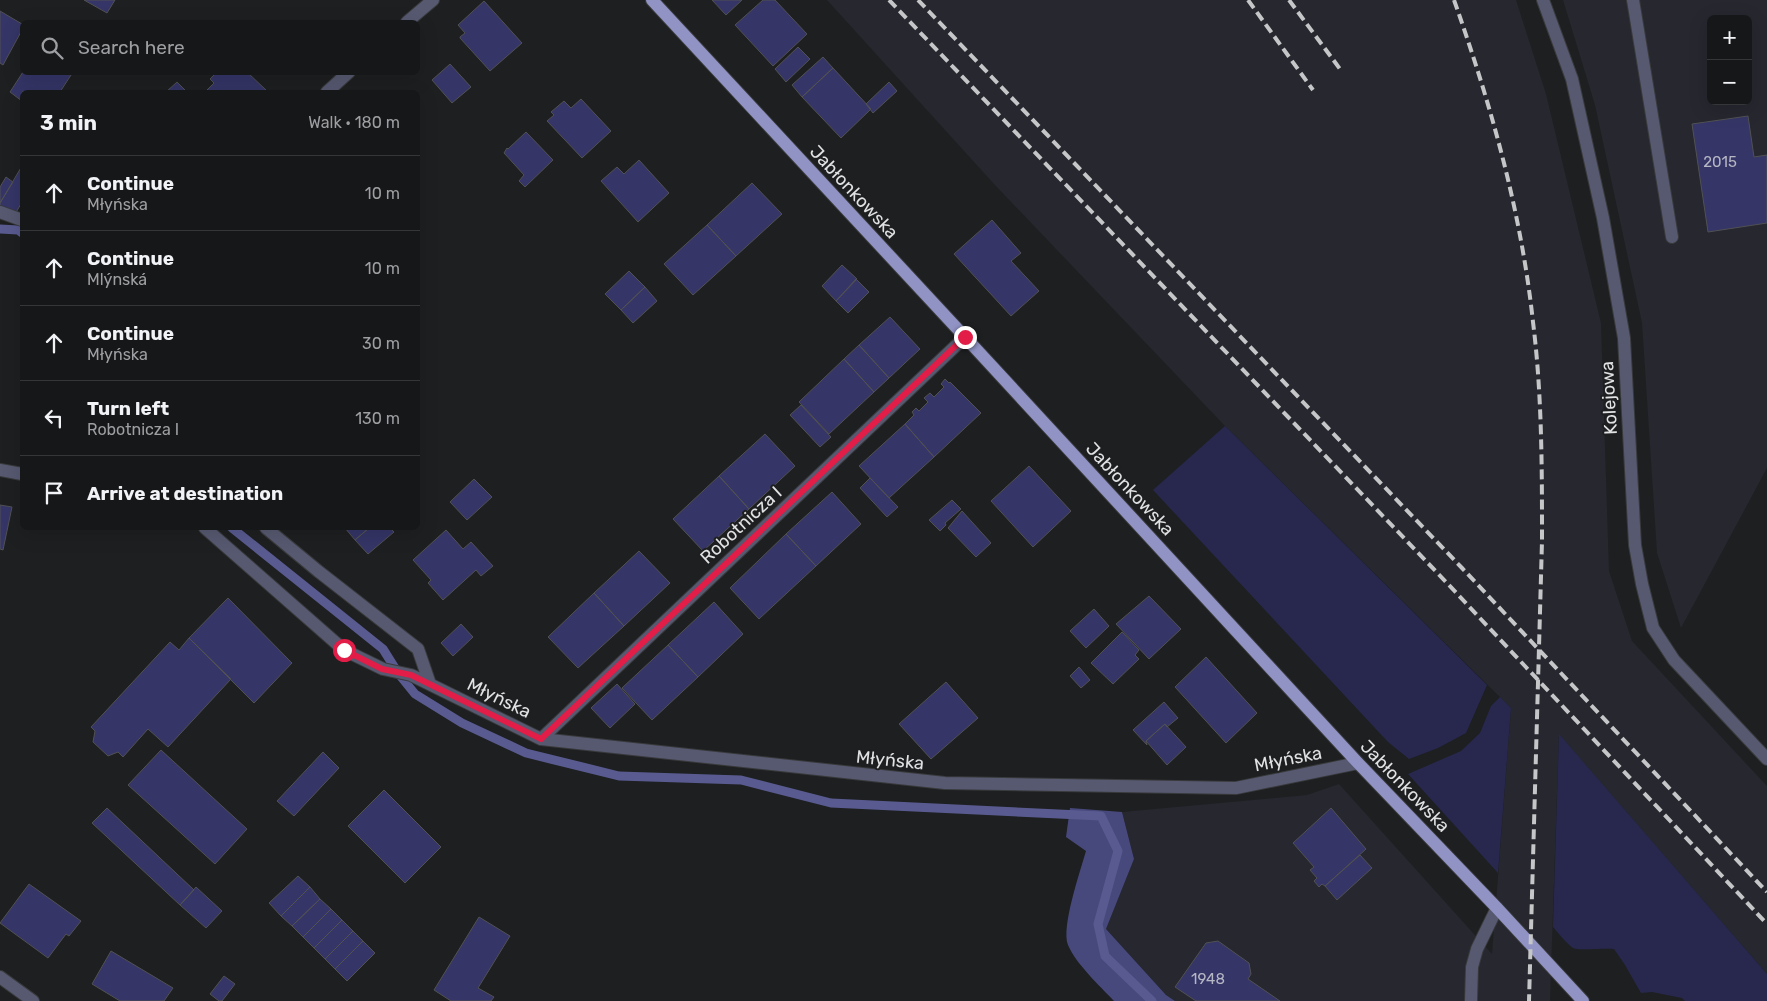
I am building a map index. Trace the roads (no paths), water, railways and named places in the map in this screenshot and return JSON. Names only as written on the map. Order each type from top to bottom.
[{"type":"main road","name":"Jabłonkowska","points":[[652,0],[1358,763],[1497,908],[1582,1001]]},
{"type":"street","points":[[409,20],[433,0]]},
{"type":"street","name":"Kolejowa","points":[[1543,0],[1572,79],[1603,218],[1624,338],[1635,545],[1653,628],[1674,660],[1767,759]]},
{"type":"street","points":[[1633,0],[1672,237]]},
{"type":"street","points":[[328,90],[346,75]]},
{"type":"street","points":[[0,212],[20,219]]},
{"type":"street","name":"Robotnicza I","points":[[541,739],[965,337]]},
{"type":"street","points":[[0,470],[20,474]]},
{"type":"street","name":"Młyńska","points":[[207,530],[344,650],[382,669],[411,675],[541,739],[945,783],[1236,788],[1358,763]]},
{"type":"street","points":[[268,530],[418,649],[430,684]]},
{"type":"street","points":[[1471,1001],[1472,967],[1477,949],[1497,908]]},
{"type":"street","points":[[0,978],[33,1001]]},
{"type":"waterway","points":[[0,229],[20,232]]},
{"type":"waterway","points":[[234,530],[383,649],[398,673],[415,694],[462,723],[526,753],[619,776],[741,780],[831,803],[1101,816],[1118,851],[1098,924],[1105,956],[1152,1001]]},
{"type":"railway","points":[[889,0],[1447,583],[1767,924]]},
{"type":"railway","points":[[918,0],[1462,568],[1767,892]]},
{"type":"railway","points":[[1248,0],[1313,90]]},
{"type":"railway","points":[[1289,0],[1340,69]]},
{"type":"railway","points":[[1454,0],[1492,119],[1512,199],[1528,281],[1538,376],[1542,459],[1542,541],[1529,1001]]}]
